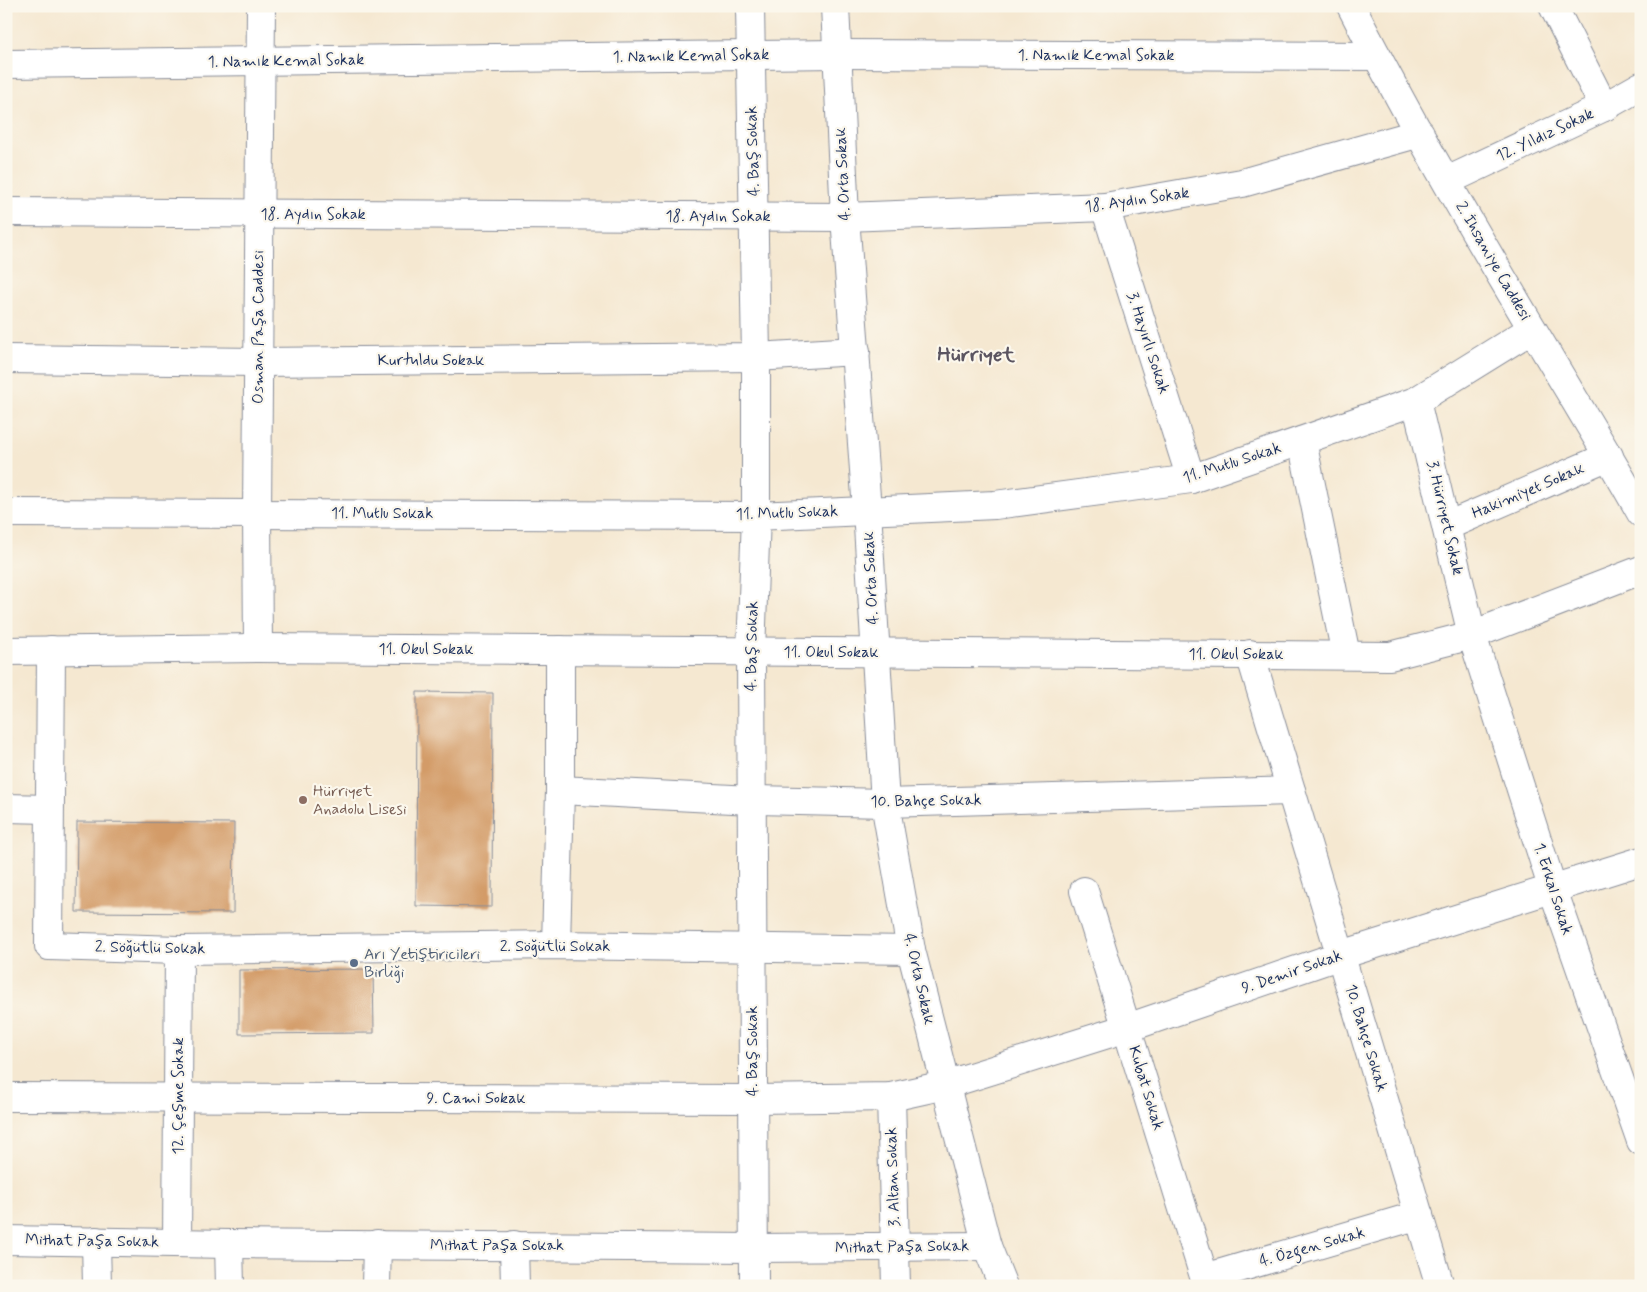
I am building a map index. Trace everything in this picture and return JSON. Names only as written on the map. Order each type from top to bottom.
[{"type":"street","name":"Osman Paşa Caddesi","points":[[258,648],[257,513],[261,6]]},
{"type":"street","name":"4. Baş Sokak","points":[[750,6],[756,357],[756,516],[751,652],[754,1286]]},
{"type":"street","name":"4. Orta Sokak","points":[[835,6],[845,217],[856,351],[886,803],[911,950],[987,1246],[1003,1286]]},
{"type":"street","name":"2. İhsaniye Caddesi","points":[[1352,6],[1376,56],[1447,181],[1641,513]]},
{"type":"street","points":[[1553,6],[1604,107]]},
{"type":"street","name":"1. Namık Kemal Sokak","points":[[6,64],[837,54],[1376,56]]},
{"type":"street","name":"12. Yıldız Sokak","points":[[1447,181],[1604,107],[1641,86]]},
{"type":"street","name":"18. Aydın Sokak","points":[[6,212],[845,217],[1105,207],[1242,182],[1420,133]]},
{"type":"street","name":"3. Hayırlı Sokak","points":[[1105,207],[1191,479]]},
{"type":"street","name":"11. Mutlu Sokak","points":[[6,513],[756,516],[995,506],[1191,479],[1416,401],[1532,329]]},
{"type":"street","name":"Kurtuldu Sokak","points":[[6,359],[258,362],[756,357],[856,351]]},
{"type":"street","name":"3. Hürriyet Sokak","points":[[1416,401],[1472,635]]},
{"type":"street","points":[[1302,441],[1346,655]]},
{"type":"street","name":"Hakimiyet Sokak","points":[[1447,526],[1609,456]]},
{"type":"street","name":"11. Okul Sokak","points":[[6,651],[258,648],[1390,656],[1472,635],[1641,570]]},
{"type":"street","name":"1. Erkal Sokak","points":[[1472,635],[1552,890],[1641,1141]]},
{"type":"street","points":[[6,808],[49,809],[51,650]]},
{"type":"street","points":[[556,945],[560,790],[560,650]]},
{"type":"street","name":"10. Bahçe Sokak","points":[[1250,654],[1440,1286]]},
{"type":"street","name":"10. Bahçe Sokak","points":[[560,790],[751,800],[886,803],[1292,791]]},
{"type":"street","name":"2. Söğütlü Sokak","points":[[49,809],[49,946],[179,950],[556,945],[911,950]]},
{"type":"street","name":"9. Demir Sokak","points":[[945,1085],[1127,1028],[1340,955],[1641,861]]},
{"type":"street","name":"Kubat Sokak","points":[[1084,891],[1206,1282]]},
{"type":"street","name":"12. Çeşme Sokak","points":[[177,1243],[179,950]]},
{"type":"street","name":"9. Cami Sokak","points":[[6,1097],[752,1099],[891,1097],[945,1085]]},
{"type":"street","name":"3. Altan Sokak","points":[[891,1097],[896,1286]]},
{"type":"street","name":"4. Özgen Sokak","points":[[1206,1282],[1419,1215]]},
{"type":"street","name":"Mithat Paşa Sokak","points":[[6,1240],[229,1244],[753,1248],[987,1246]]},
{"type":"street","points":[[96,1241],[97,1286]]},
{"type":"street","points":[[229,1244],[230,1286]]},
{"type":"street","points":[[376,1286],[378,1244]]},
{"type":"street","points":[[514,1245],[516,1286]]},
{"type":"building","points":[[417,692],[493,693],[492,907],[416,906]]},
{"type":"building","points":[[77,822],[234,823],[233,913],[76,912]]},
{"type":"building","points":[[373,969],[374,1033],[239,1034],[239,970]]},
{"type":"place","name":"Hürriyet Anadolu Lisesi","points":[[303,800]]},
{"type":"place","name":"Arı Yetiştiricileri Birliği","points":[[354,963]]},
{"type":"district","name":"Hürriyet","points":[[976,355]]}]
